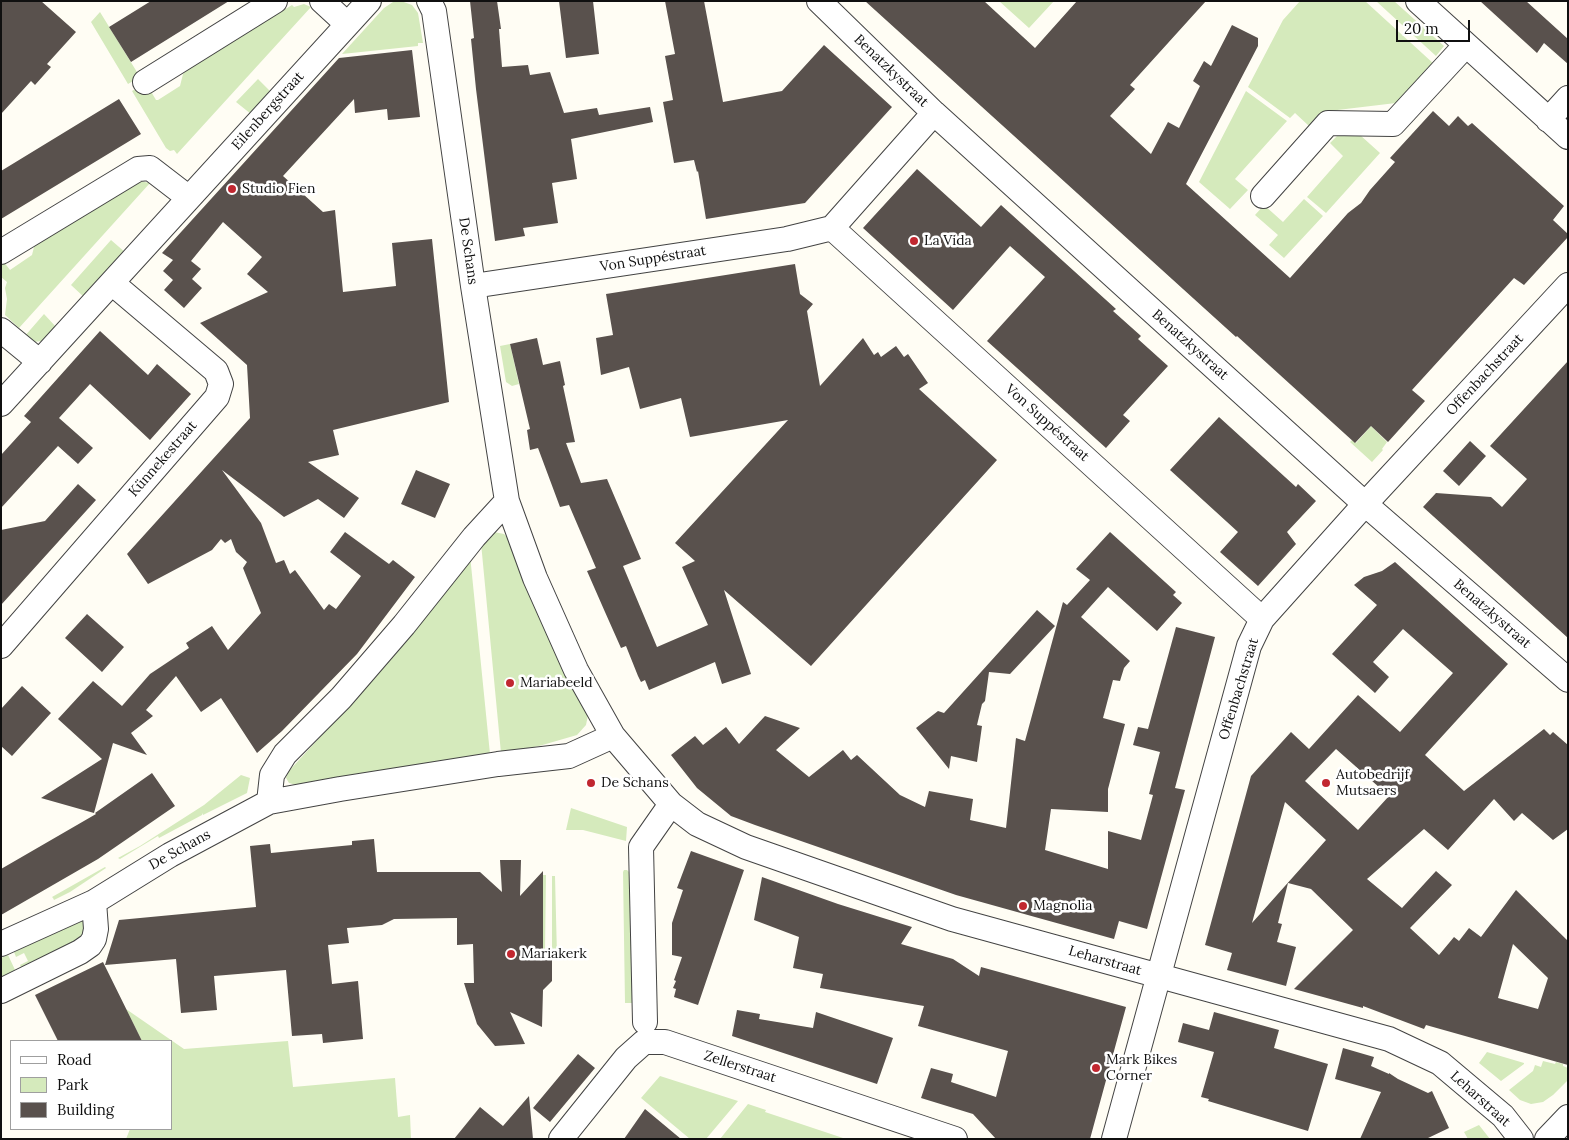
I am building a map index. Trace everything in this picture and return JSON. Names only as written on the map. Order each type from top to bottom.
[{"type":"street","points":[[144,82],[275,1]]},
{"type":"street","points":[[322,1],[347,24]]},
{"type":"street","name":"Eilenbergstraat","points":[[1,404],[368,1]]},
{"type":"street","name":"De Schans","points":[[429,1],[434,12],[473,286],[507,501],[534,578],[572,662],[613,736],[671,804]]},
{"type":"street","name":"Benatzkystraat","points":[[819,1],[934,113],[1365,504],[1568,680]]},
{"type":"street","points":[[1418,1],[1568,137]]},
{"type":"street","points":[[1263,196],[1328,124],[1393,124],[1466,45]]},
{"type":"street","points":[[1548,120],[1568,98]]},
{"type":"street","points":[[832,228],[934,113]]},
{"type":"street","points":[[1,252],[138,169],[150,168],[189,198]]},
{"type":"street","name":"Von Suppéstraat","points":[[473,286],[787,239],[832,228],[1262,619]]},
{"type":"street","name":"Künnekestraat","points":[[1,646],[217,397],[221,384],[216,371],[112,283]]},
{"type":"street","name":"Offenbachstraat","points":[[1114,1139],[1249,646],[1262,619],[1365,504],[1568,285]]},
{"type":"street","points":[[1,330],[40,362]]},
{"type":"street","points":[[269,802],[272,775],[285,754],[347,691],[404,625],[474,537],[507,501]]},
{"type":"street","name":"De Schans","points":[[1,944],[94,902],[170,855],[269,802],[498,764],[569,756],[613,736]]},
{"type":"street","points":[[645,1022],[641,848],[671,804]]},
{"type":"street","name":"Leharstraat","points":[[671,804],[697,824],[746,847],[952,918],[1389,1039],[1440,1063],[1503,1116],[1522,1139]]},
{"type":"street","points":[[1,990],[90,945],[94,939],[96,929],[94,902]]},
{"type":"street","name":"Zellerstraat","points":[[561,1139],[626,1058],[644,1042],[664,1042],[955,1139]]},
{"type":"street","points":[[1547,1139],[1568,1118]]},
{"type":"green space","points":[[401,1],[412,5],[418,13],[423,43],[418,43],[418,46],[342,54],[384,8],[393,2]]},
{"type":"green space","points":[[999,1],[1054,1],[1029,28]]},
{"type":"green space","points":[[1300,1],[1365,1],[1434,64],[1396,103],[1329,111],[1321,116],[1319,114],[1309,126],[1295,113],[1290,118],[1248,87],[1283,20]]},
{"type":"green space","points":[[1376,1],[1394,1],[1444,46],[1436,56]]},
{"type":"green space","points":[[304,4],[311,7],[177,154],[174,150],[170,151],[166,148],[132,91],[146,83],[156,100],[158,100],[180,86],[183,74],[187,69],[292,5],[294,7]]},
{"type":"green space","points":[[100,12],[140,77],[128,84],[91,22]]},
{"type":"green space","points":[[258,79],[271,92],[251,114],[236,102]]},
{"type":"green space","points":[[1246,91],[1287,121],[1235,179],[1248,190],[1230,209],[1199,182]]},
{"type":"green space","points":[[1354,133],[1360,135],[1380,153],[1326,213],[1307,197],[1343,156],[1330,143],[1337,136]]},
{"type":"green space","points":[[139,181],[150,183],[19,328],[5,315],[7,299],[5,288],[7,282],[1,277],[1,258],[10,270],[32,255],[35,243]]},
{"type":"green space","points":[[1304,199],[1323,216],[1284,258],[1269,245],[1278,235],[1255,215],[1264,205],[1283,222]]},
{"type":"green space","points":[[111,240],[126,253],[85,298],[71,285]]},
{"type":"green space","points":[[44,314],[57,328],[43,341],[33,342],[24,337]]},
{"type":"green space","points":[[510,344],[519,384],[512,386],[506,382],[500,346]]},
{"type":"green space","points":[[1371,426],[1387,442],[1383,450],[1372,462],[1350,442],[1352,440],[1356,443]]},
{"type":"green space","points":[[494,532],[504,534],[510,540],[529,594],[588,715],[586,725],[577,735],[539,746],[501,753],[481,543]]},
{"type":"green space","points":[[470,555],[490,754],[296,785],[289,783],[286,778],[288,772],[376,676]]},
{"type":"green space","points":[[241,775],[250,778],[247,793],[203,815],[202,813],[202,815],[159,838],[158,836],[120,859],[118,858],[204,805]]},
{"type":"green space","points":[[571,808],[627,827],[626,841],[583,830],[566,830]]},
{"type":"green space","points":[[105,867],[70,892],[54,900],[52,897]]},
{"type":"green space","points":[[624,870],[631,874],[635,1003],[625,1003]]},
{"type":"green space","points":[[543,875],[546,875],[545,952],[543,954]]},
{"type":"green space","points":[[552,876],[555,876],[557,956],[552,956]]},
{"type":"green space","points":[[81,919],[86,923],[83,938],[22,969],[20,965],[28,961],[24,953],[16,957],[14,952]]},
{"type":"green space","points":[[8,955],[16,972],[1,979],[1,958]]},
{"type":"green space","points":[[126,1009],[171,1040],[142,1040]]},
{"type":"green space","points":[[172,1041],[184,1049],[288,1041],[293,1087],[395,1078],[398,1117],[410,1115],[411,1139],[126,1139],[130,1130],[172,1130]]},
{"type":"green space","points":[[1487,1052],[1524,1064],[1501,1081],[1479,1063]]},
{"type":"green space","points":[[1543,1061],[1563,1064],[1563,1066],[1568,1068],[1568,1080],[1543,1102],[1531,1104],[1520,1100],[1509,1090],[1533,1071],[1535,1065],[1541,1067]]},
{"type":"green space","points":[[660,1076],[738,1101],[706,1139],[690,1139],[641,1098]]},
{"type":"green space","points":[[748,1104],[766,1110],[765,1112],[846,1139],[720,1139]]},
{"type":"green space","points":[[1479,1125],[1490,1139],[1468,1139],[1464,1132]]},
{"type":"building","points":[[1,1],[41,1],[76,32],[47,64],[51,67],[35,85],[31,81],[1,114]]},
{"type":"building","points":[[151,1],[229,1],[131,62],[109,27]]},
{"type":"building","points":[[470,1],[497,1],[501,29],[499,29],[502,67],[528,65],[530,75],[550,72],[564,113],[597,108],[599,115],[650,107],[653,122],[571,139],[577,179],[552,183],[558,223],[523,228],[525,236],[495,241],[476,89],[471,39],[474,38]]},
{"type":"building","points":[[559,1],[593,1],[599,54],[566,58]]},
{"type":"building","points":[[665,1],[704,1],[723,102],[782,91],[824,45],[892,107],[805,203],[706,219],[698,171],[694,160],[674,163],[663,102],[673,100],[665,56],[675,54]]},
{"type":"building","points":[[865,1],[984,1],[1035,48],[1077,1],[1206,1],[1130,85],[1135,89],[1110,116],[1151,154],[1168,122],[1179,128],[1200,86],[1193,81],[1204,61],[1211,66],[1232,25],[1258,38],[1258,46],[1186,184],[1290,278],[1348,213],[1361,203],[1395,162],[1390,158],[1433,111],[1449,126],[1458,116],[1468,126],[1472,123],[1564,206],[1553,220],[1568,234],[1568,237],[1524,285],[1514,278],[1412,390],[1425,401],[1388,442],[1371,426],[1355,443]]},
{"type":"building","points":[[1480,1],[1526,1],[1568,39],[1568,64],[1544,43],[1537,53]]},
{"type":"building","points":[[412,50],[420,117],[388,120],[387,109],[355,113],[354,99],[283,176],[323,212],[335,210],[343,292],[396,286],[392,243],[432,239],[449,402],[333,430],[339,455],[308,462],[359,498],[344,518],[318,499],[284,517],[222,470],[261,523],[276,563],[284,560],[290,574],[295,570],[324,610],[329,604],[336,609],[361,576],[330,552],[345,532],[389,564],[393,560],[415,577],[357,654],[282,731],[257,753],[221,698],[201,712],[176,676],[146,710],[153,716],[131,733],[147,755],[113,743],[94,813],[41,798],[102,759],[58,719],[93,681],[122,706],[150,674],[189,648],[186,643],[212,626],[228,650],[261,613],[243,568],[247,562],[236,552],[231,539],[225,543],[221,539],[212,550],[148,584],[127,554],[250,418],[247,365],[200,323],[268,292],[247,274],[262,257],[223,222],[191,261],[201,269],[192,279],[202,288],[184,308],[164,290],[173,280],[163,271],[173,260],[162,253],[339,58]]},
{"type":"building","points":[[119,99],[141,134],[1,219],[1,171]]},
{"type":"building","points":[[917,169],[981,227],[1001,205],[1116,309],[1113,311],[1141,336],[1138,339],[1168,366],[1123,415],[1130,421],[1106,448],[987,341],[1045,277],[1010,246],[953,310],[863,228]]},
{"type":"building","points":[[795,264],[800,294],[813,304],[807,311],[820,386],[863,338],[874,355],[878,352],[881,357],[896,346],[904,357],[908,354],[928,383],[919,389],[997,460],[811,666],[724,590],[751,674],[722,684],[715,662],[649,690],[645,680],[641,682],[626,646],[621,648],[587,571],[596,568],[569,505],[560,507],[538,448],[530,450],[527,430],[530,429],[510,344],[537,338],[543,365],[560,361],[565,385],[563,386],[575,442],[566,443],[581,483],[607,479],[641,559],[623,566],[657,647],[708,625],[682,567],[695,561],[675,543],[788,420],[690,437],[681,398],[640,409],[629,367],[601,375],[596,338],[613,335],[606,294]]},
{"type":"building","points":[[100,331],[148,375],[157,364],[191,394],[150,440],[90,384],[59,418],[93,448],[78,464],[58,446],[1,508],[1,455],[31,422],[24,416]]},
{"type":"building","points":[[1568,361],[1568,638],[1423,507],[1436,493],[1491,497],[1502,507],[1527,479],[1490,446]]},
{"type":"building","points":[[1219,417],[1296,487],[1298,484],[1316,501],[1287,532],[1296,544],[1258,586],[1220,552],[1238,532],[1170,470]]},
{"type":"building","points":[[1470,441],[1486,456],[1459,486],[1443,471]]},
{"type":"building","points":[[416,470],[450,484],[435,518],[401,504]]},
{"type":"building","points":[[78,484],[96,500],[1,605],[1,530],[45,521]]},
{"type":"building","points":[[1110,532],[1176,592],[1173,595],[1182,603],[1157,631],[1108,587],[1081,617],[1130,661],[1124,668],[1120,681],[1113,680],[1103,718],[1125,724],[1108,789],[1108,812],[1051,809],[1045,850],[1108,869],[1108,831],[1141,840],[1153,795],[1149,794],[1160,752],[1133,745],[1138,727],[1148,729],[1176,627],[1215,637],[1175,788],[1185,790],[1147,929],[1119,921],[1114,939],[956,895],[755,825],[731,816],[697,788],[671,755],[695,736],[703,745],[726,727],[739,744],[765,716],[800,728],[776,750],[809,777],[843,750],[851,760],[857,755],[900,795],[925,807],[929,791],[973,799],[970,820],[1006,828],[1016,738],[1025,741],[1063,602],[1067,605],[1090,580],[1076,569]]},
{"type":"building","points":[[1395,562],[1508,664],[1425,755],[1464,791],[1544,729],[1550,735],[1553,732],[1568,745],[1568,829],[1553,840],[1522,813],[1514,821],[1494,799],[1448,850],[1424,829],[1367,879],[1402,908],[1436,871],[1452,885],[1410,928],[1439,955],[1454,937],[1459,941],[1469,928],[1481,937],[1516,890],[1568,941],[1568,1065],[1426,1025],[1424,1029],[1363,1006],[1363,1008],[1294,989],[1353,930],[1311,889],[1288,883],[1278,923],[1282,924],[1277,942],[1296,947],[1286,986],[1227,970],[1232,953],[1205,945],[1251,776],[1291,732],[1309,749],[1358,695],[1400,732],[1453,673],[1403,629],[1373,662],[1389,677],[1375,693],[1332,654],[1377,605],[1354,585],[1364,577],[1382,571]],"holes":[[[1336,749],[1389,796],[1358,830],[1305,781]],[[1285,802],[1326,840],[1252,923]],[[1513,944],[1548,978],[1538,1009],[1498,998]]]},
{"type":"building","points":[[1037,610],[1055,626],[1010,674],[989,672],[985,701],[982,704],[977,725],[982,726],[977,762],[951,756],[949,769],[916,728],[938,711],[944,713]]},
{"type":"building","points":[[87,614],[124,647],[102,672],[65,638]]},
{"type":"building","points":[[22,686],[51,713],[12,756],[1,746],[1,709]]},
{"type":"building","points":[[152,773],[175,806],[98,859],[1,915],[1,869],[96,814]]},
{"type":"building","points":[[374,839],[377,872],[480,872],[502,892],[500,860],[521,860],[520,896],[543,871],[543,960],[552,960],[552,981],[543,990],[542,1027],[510,1012],[525,1044],[495,1046],[477,1024],[464,983],[474,983],[473,944],[457,945],[457,918],[394,919],[382,925],[347,928],[349,943],[328,945],[332,984],[358,981],[363,1039],[323,1043],[322,1034],[292,1036],[286,970],[214,976],[217,1010],[181,1013],[176,959],[105,965],[119,920],[256,907],[250,846],[270,844],[271,853],[352,845],[352,841]]},
{"type":"building","points":[[691,851],[744,870],[698,1005],[674,997],[676,989],[673,988],[682,957],[672,955],[672,923],[683,890],[677,888]]},
{"type":"building","points":[[762,877],[838,904],[912,927],[901,944],[953,959],[979,976],[981,967],[1126,1007],[1090,1139],[996,1139],[973,1114],[921,1098],[931,1068],[953,1074],[951,1082],[996,1097],[1008,1051],[918,1026],[924,1006],[820,988],[823,974],[793,968],[799,937],[754,920]]},
{"type":"building","points":[[103,962],[142,1040],[58,1040],[35,995]]},
{"type":"building","points":[[737,1010],[760,1014],[759,1019],[813,1028],[816,1012],[893,1038],[877,1084],[732,1036]]},
{"type":"building","points":[[1214,1012],[1279,1030],[1274,1048],[1328,1064],[1308,1131],[1208,1101],[1209,1099],[1201,1097],[1214,1052],[1178,1042],[1183,1023],[1209,1030]]},
{"type":"building","points":[[1343,1048],[1374,1057],[1371,1066],[1428,1093],[1432,1091],[1449,1128],[1426,1139],[1360,1139],[1381,1092],[1335,1079]]},
{"type":"building","points":[[578,1054],[595,1068],[550,1122],[533,1108]]},
{"type":"building","points":[[529,1096],[533,1139],[454,1139],[480,1107],[503,1126]]},
{"type":"building","points":[[645,1109],[681,1139],[624,1139]]},
{"type":"place","name":"Studio Fien","points":[[232,189]]},
{"type":"place","name":"La Vida","points":[[914,241]]},
{"type":"place","name":"Mariabeeld","points":[[510,683]]},
{"type":"place","name":"De Schans","points":[[591,783]]},
{"type":"place","name":"Autobedrijf Mutsaers","points":[[1326,783]]},
{"type":"place","name":"Magnolia","points":[[1023,906]]},
{"type":"place","name":"Mariakerk","points":[[511,954]]},
{"type":"place","name":"Mark Bikes Corner","points":[[1096,1068]]}]
